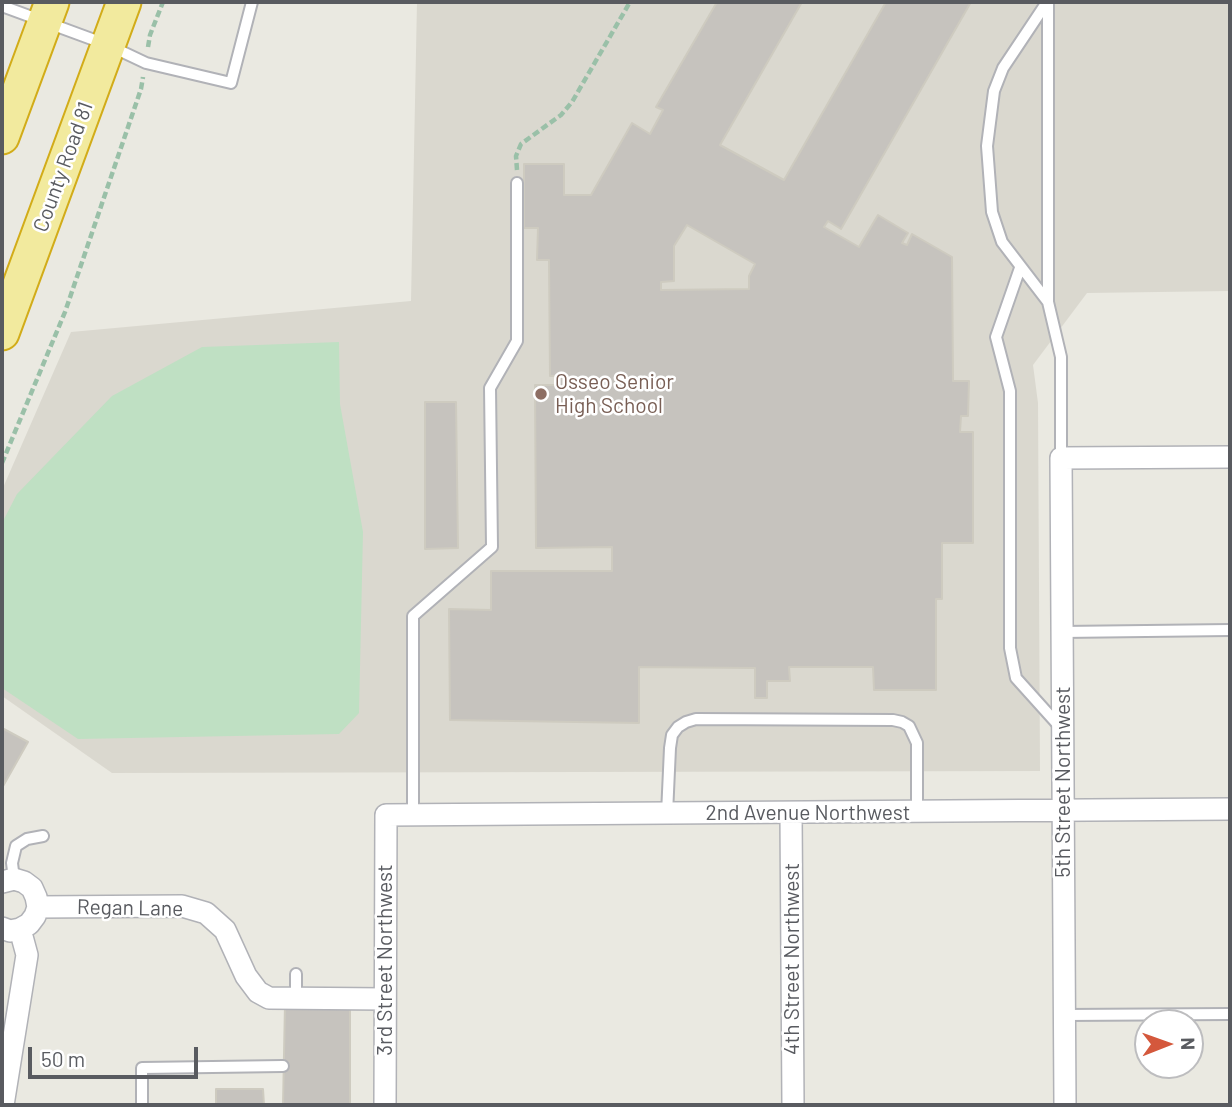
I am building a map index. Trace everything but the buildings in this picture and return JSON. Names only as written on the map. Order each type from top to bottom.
[{"type":"highway","name":"County Road 81","points":[[2,332],[124,2]]},
{"type":"highway","points":[[2,137],[48,12]]},
{"type":"street","points":[[1061,458],[1230,457]]},
{"type":"street","name":"5th Street Northwest","points":[[1061,458],[1065,1105]]},
{"type":"street","name":"2nd Avenue Northwest","points":[[386,815],[1230,809]]},
{"type":"street","name":"4th Street Northwest","points":[[791,813],[793,1105]]},
{"type":"street","name":"3rd Street Northwest","points":[[385,1105],[386,815]]},
{"type":"street","points":[[3,1105],[27,955],[11,929],[29,924],[38,907],[32,888],[24,882],[8,880]]},
{"type":"street","name":"Regan Lane","points":[[38,907],[182,906],[206,913],[225,930],[246,976],[258,992],[269,998],[385,999]]},
{"type":"lane","points":[[2,6],[48,12],[146,64],[231,83],[252,2]]},
{"type":"lane","points":[[1048,2],[1003,68],[990,110],[987,146],[992,212],[1002,242],[1048,302]]},
{"type":"lane","points":[[1048,2],[1048,302],[1061,357],[1061,458]]},
{"type":"lane","points":[[413,815],[413,616],[492,547],[490,388],[517,341],[517,183]]},
{"type":"lane","points":[[1020,268],[996,337],[1010,391],[1010,648],[1016,678],[1063,730]]},
{"type":"lane","points":[[1062,632],[1230,631]]},
{"type":"lane","points":[[667,814],[672,736],[678,727],[696,719],[902,722],[909,726],[917,743],[917,812]]},
{"type":"lane","points":[[8,880],[16,846],[27,839],[43,836]]},
{"type":"lane","points":[[296,974],[296,998]]},
{"type":"lane","points":[[1065,1015],[1230,1014]]},
{"type":"lane","points":[[142,1105],[142,1068],[283,1066]]},
{"type":"path","points":[[2,463],[65,312],[141,89],[150,35],[163,2]]},
{"type":"path","points":[[517,183],[516,156],[521,144],[561,115],[572,102],[630,2]]},
{"type":"shaded area","name":"Osseo Senior High School","points":[[417,2],[1230,2],[1230,291],[1087,293],[1033,365],[1038,403],[1040,771],[112,773],[2,696],[2,490],[71,332],[411,301]]},
{"type":"green space","points":[[339,342],[340,404],[363,532],[359,713],[339,734],[78,739],[2,688],[2,523],[17,494],[112,396],[202,347]]},
{"type":"place","name":"Osseo Senior High School","points":[[541,394]]}]
